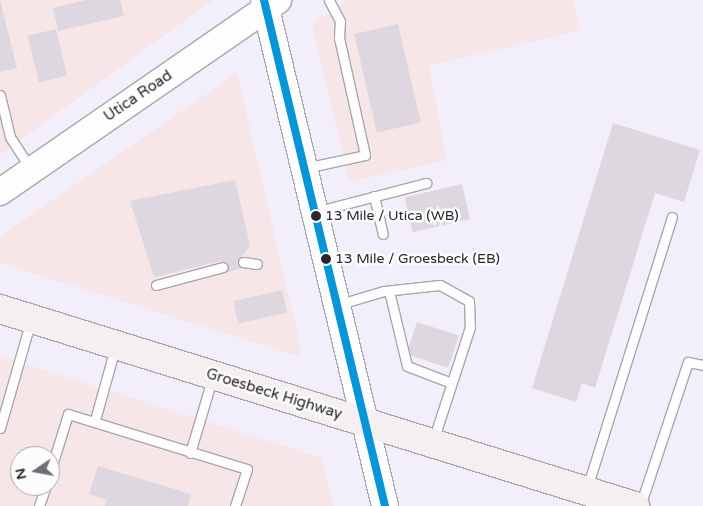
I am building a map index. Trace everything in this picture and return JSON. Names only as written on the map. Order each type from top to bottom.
[{"type":"main road","points":[[269,3],[315,212],[385,506]]},
{"type":"main road","name":"Utica Road","points":[[0,192],[269,3]]},
{"type":"main road","name":"Groesbeck Highway","points":[[0,309],[627,505]]},
{"type":"lane","points":[[305,168],[365,155],[339,38],[340,21],[329,0]]},
{"type":"lane","points":[[0,95],[10,136],[31,170]]},
{"type":"lane","points":[[315,212],[426,184]]},
{"type":"lane","points":[[374,196],[383,234]]},
{"type":"lane","points":[[586,491],[672,217]]},
{"type":"lane","points":[[243,262],[257,264]]},
{"type":"lane","points":[[156,286],[223,267]]},
{"type":"lane","points":[[337,305],[389,290],[440,285],[469,301],[470,327],[449,382],[432,444]]},
{"type":"lane","points":[[389,290],[407,366],[449,382]]},
{"type":"lane","points":[[0,428],[32,319]]},
{"type":"lane","points":[[95,420],[116,345]]},
{"type":"lane","points":[[627,505],[688,362],[703,365]]},
{"type":"lane","points":[[190,453],[213,375]]},
{"type":"lane","points":[[58,446],[68,414],[95,420],[190,453],[247,469],[235,506]]},
{"type":"shaded area","points":[[0,0],[213,0],[0,155]]},
{"type":"shaded area","points":[[347,0],[574,0],[580,30],[429,66],[447,160],[349,182],[312,24]]},
{"type":"shaded area","points":[[237,73],[302,353],[298,356],[0,263],[0,236]]},
{"type":"shaded area","points":[[0,356],[322,458],[334,506],[0,506]]},
{"type":"building","points":[[0,0],[17,68],[0,72]]},
{"type":"building","points":[[86,0],[120,0],[124,16],[58,31],[53,8]]},
{"type":"building","points":[[398,24],[421,122],[377,133],[354,34]]},
{"type":"building","points":[[56,29],[67,76],[39,82],[28,36]]},
{"type":"building","points":[[613,123],[700,150],[684,202],[655,193],[595,388],[582,383],[576,402],[532,388]]},
{"type":"building","points":[[235,180],[250,246],[242,256],[244,268],[224,273],[221,261],[154,277],[130,201]]},
{"type":"building","points":[[462,184],[470,219],[413,232],[405,197]]},
{"type":"building","points":[[282,290],[287,312],[238,324],[233,301]]},
{"type":"building","points":[[417,322],[459,336],[448,368],[406,354]]},
{"type":"building","points":[[98,466],[191,494],[188,506],[105,506],[107,500],[89,494]]},
{"type":"transit line","points":[[264,0],[385,506]]},
{"type":"place","name":"13 Mile / Utica (WB)","points":[[316,216]]},
{"type":"place","name":"13 Mile / Groesbeck (EB)","points":[[326,259]]}]
